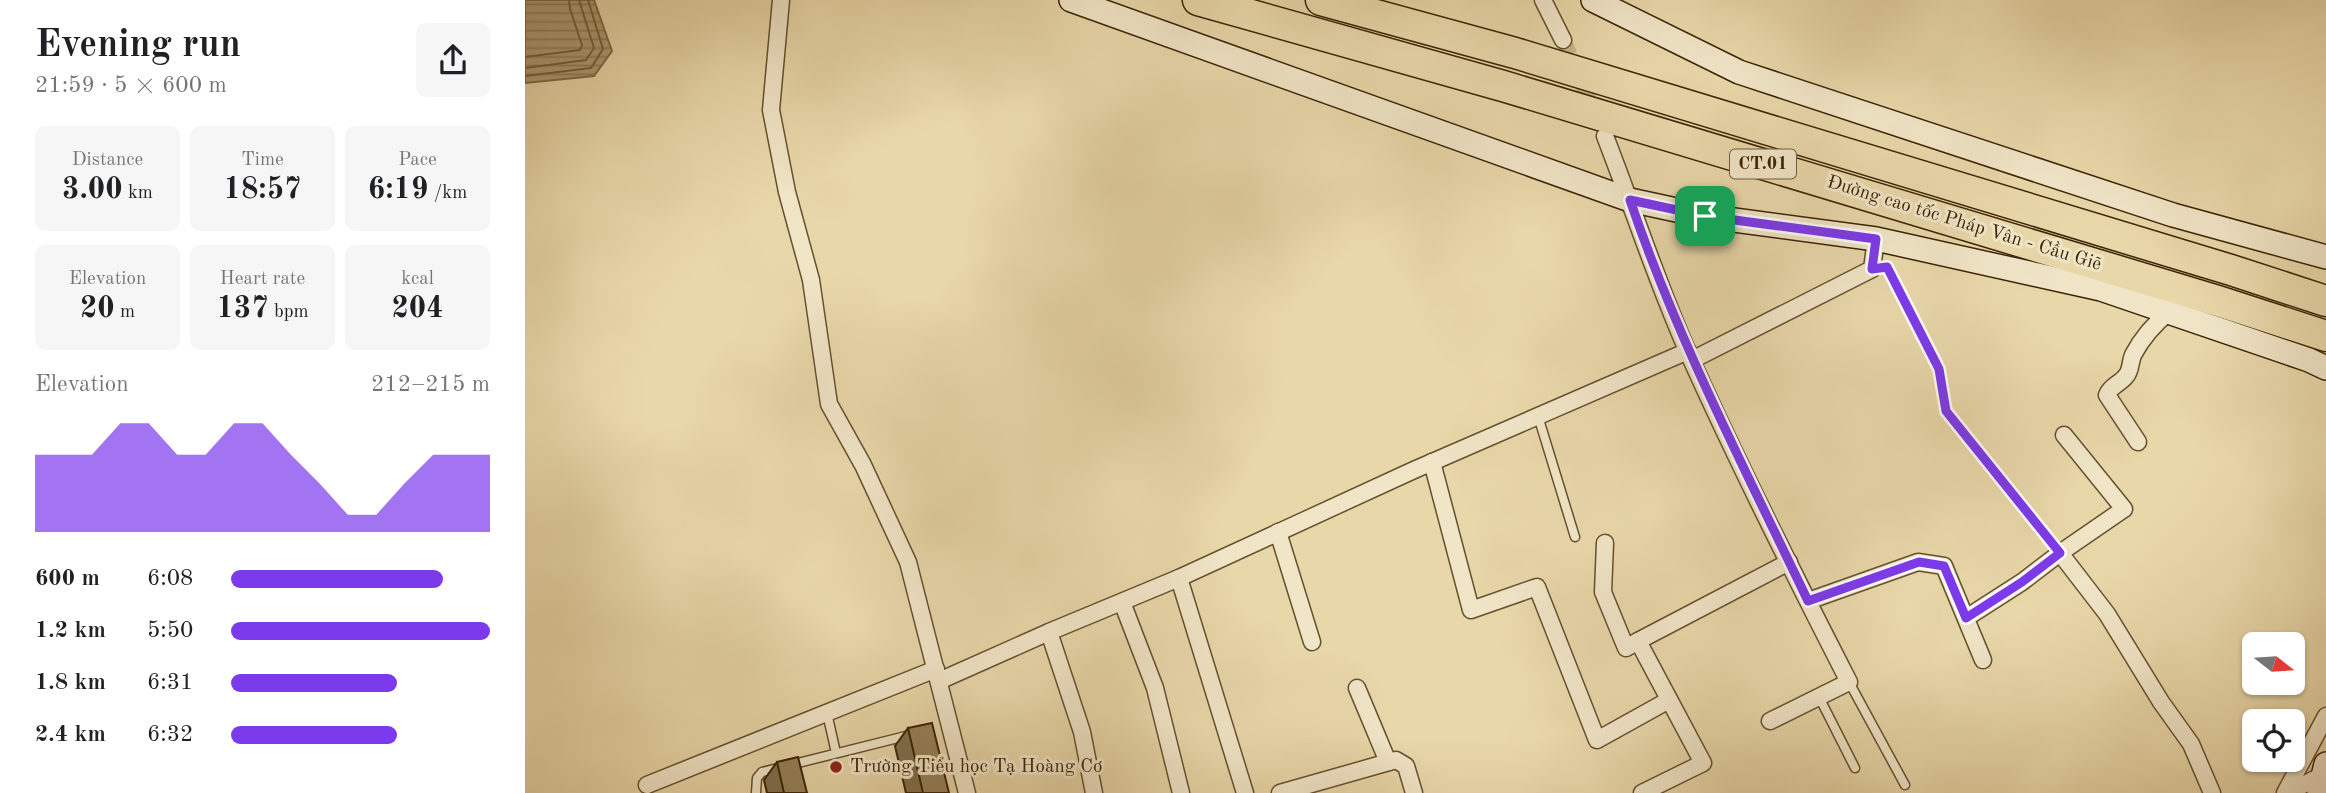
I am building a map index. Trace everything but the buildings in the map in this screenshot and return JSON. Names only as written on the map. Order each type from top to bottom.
[{"type":"highway","name":"Đường cao tốc Pháp Vân - Cầu Giẽ","points":[[1198,0],[1503,86],[2218,300],[2326,336]]},
{"type":"highway","name":"Đường cao tốc Pháp Vân - Cầu Giẽ","points":[[1321,0],[1515,53],[2326,301]]},
{"type":"street","points":[[781,0],[771,110],[787,192],[811,280],[829,404],[863,465],[908,562],[967,793]]},
{"type":"street","points":[[1071,0],[1630,200],[1705,216],[1876,239],[2101,289],[2326,368]]},
{"type":"street","points":[[1543,0],[1563,40]]},
{"type":"street","points":[[1593,0],[1739,72],[2173,215],[2326,257]]},
{"type":"street","points":[[1605,136],[1653,267],[1690,356],[1849,682],[1770,721]]},
{"type":"street","points":[[647,785],[827,713],[938,675],[1122,602],[1538,416],[1690,356],[1872,269],[1876,239]]},
{"type":"street","points":[[2138,442],[2107,395],[2110,388],[2125,379],[2142,341],[2156,322],[2169,312]]},
{"type":"street","points":[[1966,618],[2022,582],[2124,509],[2064,435]]},
{"type":"street","points":[[1432,462],[1471,610],[1537,587],[1597,740],[1669,700]]},
{"type":"street","points":[[1278,532],[1312,642]]},
{"type":"street","points":[[1605,543],[1603,592],[1626,648],[1789,562]]},
{"type":"street","points":[[2060,553],[2107,614],[2161,702],[2192,744],[2212,793]]},
{"type":"street","points":[[1808,601],[1919,562],[1944,566],[1983,660]]},
{"type":"street","points":[[1179,578],[1244,793]]},
{"type":"street","points":[[1122,602],[1155,688],[1181,793]]},
{"type":"street","points":[[1049,632],[1082,732],[1094,793]]},
{"type":"street","points":[[1638,641],[1703,763],[1672,786],[1642,793]]},
{"type":"street","points":[[1357,688],[1388,762]]},
{"type":"street","points":[[2286,793],[2326,716]]},
{"type":"street","points":[[1280,793],[1335,785],[1398,760],[1406,766],[1414,793]]},
{"type":"street","points":[[2286,793],[2322,777]]},
{"type":"lane","points":[[1872,269],[1887,267],[1939,369],[1946,411],[2060,553]]},
{"type":"lane","points":[[1538,416],[1575,537]]},
{"type":"lane","points":[[1849,682],[1905,785]]},
{"type":"lane","points":[[1819,697],[1856,768]]},
{"type":"lane","points":[[827,713],[836,753]]},
{"type":"lane","points":[[756,793],[757,778],[762,772],[920,734]]},
{"type":"water","points":[[525,0],[594,0],[612,51],[594,76],[525,83]]},
{"type":"tunnel","points":[[1563,40],[1596,115]]},
{"type":"place","name":"Trường Tiểu học Tạ Hoàng Cơ","points":[[836,767]]},
{"type":"route","points":[[1630,200],[1705,216],[1876,239],[1872,269],[1887,267],[1939,369],[1946,411],[2060,553],[2022,582],[1966,618],[1944,566],[1919,562],[1808,601],[1688,351],[1653,267],[1630,200]]}]
